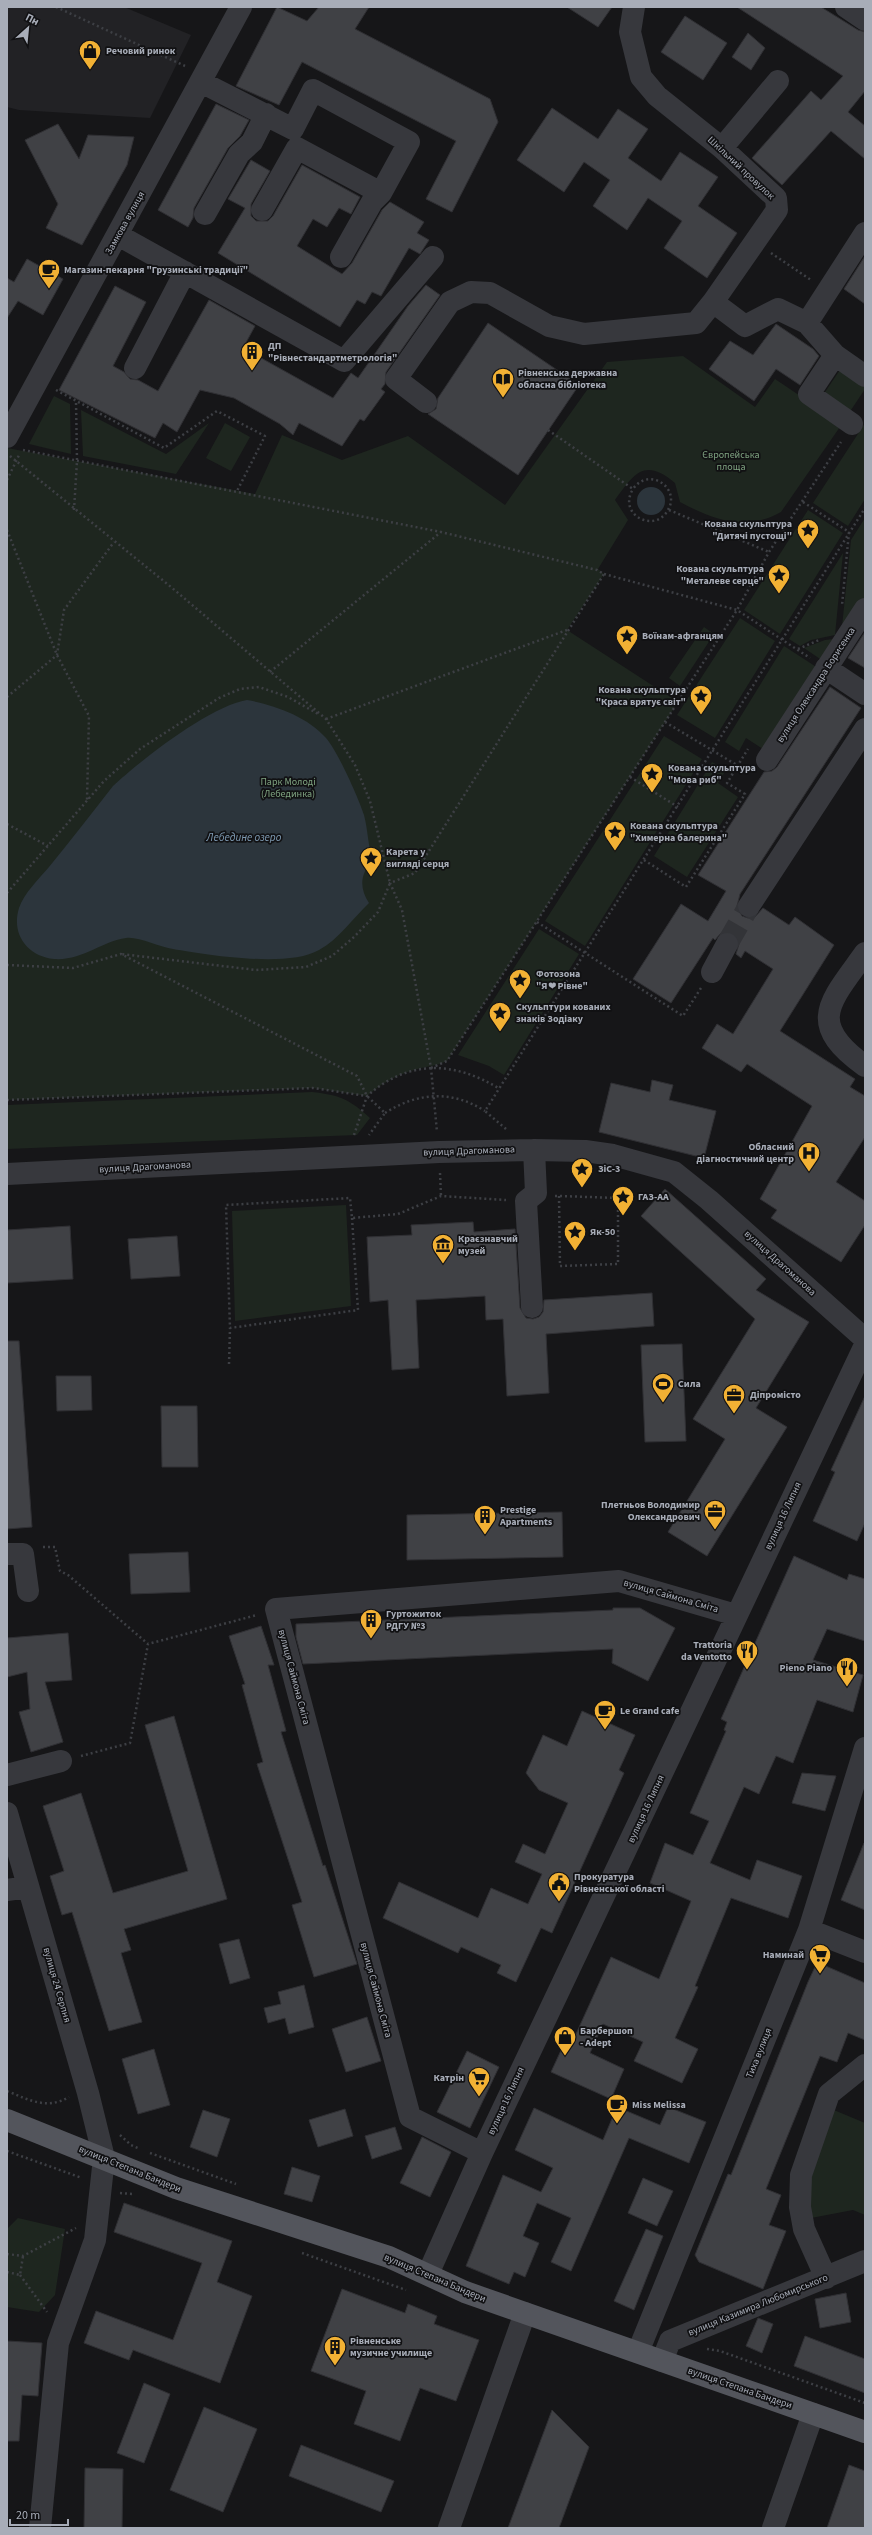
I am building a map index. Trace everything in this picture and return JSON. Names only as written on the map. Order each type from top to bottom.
[{"type":"main road","name":"вулиця Степана Бандери","points":[[7,2120],[176,2188],[330,2236],[389,2257],[465,2292],[865,2432]]},
{"type":"street","name":"Замкова вулиця","points":[[11,443],[118,235],[194,74],[241,7]]},
{"type":"street","name":"Шкільний провулок","points":[[426,402],[396,379],[450,302],[472,292],[490,293],[549,326],[584,334],[696,323],[713,302],[778,210],[776,198],[722,148],[657,96],[641,77],[630,32],[634,7]]},
{"type":"street","points":[[846,7],[865,20]]},
{"type":"street","points":[[194,74],[266,114],[295,138],[381,193]]},
{"type":"street","points":[[722,148],[778,81]]},
{"type":"street","points":[[262,210],[295,138],[314,90],[408,142],[381,193],[372,202],[341,257]]},
{"type":"street","points":[[205,214],[239,154],[252,142],[266,114]]},
{"type":"street","points":[[807,323],[865,233]]},
{"type":"street","points":[[118,235],[344,361],[433,258]]},
{"type":"street","points":[[134,368],[185,272]]},
{"type":"street","points":[[713,302],[745,326],[778,309],[807,323],[835,355],[865,376]]},
{"type":"street","points":[[835,355],[809,394],[852,424]]},
{"type":"street","name":"вулиця Олександра Борисенка","points":[[767,760],[865,609]]},
{"type":"street","points":[[826,668],[865,694]]},
{"type":"street","points":[[749,906],[865,729]]},
{"type":"street","points":[[712,972],[727,944]]},
{"type":"street","points":[[865,953],[839,990],[829,1010],[828,1020],[833,1036],[844,1052],[865,1066]]},
{"type":"street","points":[[530,1150],[536,1193],[526,1201],[532,1307]]},
{"type":"street","name":"вулиця Драгоманова","points":[[7,1174],[439,1152],[530,1150],[585,1151],[652,1164],[674,1172],[709,1200],[865,1339]]},
{"type":"street","name":"вулиця 16 Липня","points":[[428,2274],[482,2153],[865,1345]]},
{"type":"street","points":[[7,1554],[23,1554],[28,1592]]},
{"type":"street","name":"вулиця Саймона Сміта","points":[[482,2153],[410,2117],[276,1610],[619,1581],[736,1615]]},
{"type":"street","points":[[7,1775],[61,1761]]},
{"type":"street","name":"Тиха вулиця","points":[[638,2352],[809,1930],[863,1761]]},
{"type":"street","name":"вулиця 24 Серпня","points":[[7,1813],[88,2092],[104,2158],[94,2240],[58,2343],[40,2528]]},
{"type":"street","points":[[7,1890],[28,1887]]},
{"type":"street","points":[[809,1930],[865,1952]]},
{"type":"street","points":[[826,2278],[804,2228],[800,2207],[801,2175],[829,2094],[865,2065]]},
{"type":"street","name":"вулиця Казимира Любомирського","points":[[662,2361],[670,2342],[865,2261]]},
{"type":"street","points":[[449,2528],[525,2313]]},
{"type":"street","points":[[773,2528],[813,2414]]},
{"type":"path","points":[[56,7],[194,74]]},
{"type":"path","points":[[756,242],[828,291]]},
{"type":"path","points":[[50,387],[164,448],[217,411],[265,436],[237,490]]},
{"type":"path","points":[[74,510],[77,461],[76,401]]},
{"type":"path","points":[[431,1068],[447,1061],[737,610],[769,552],[852,424]]},
{"type":"path","points":[[548,430],[633,489]]},
{"type":"path","points":[[11,443],[77,461],[237,490],[442,532],[597,570],[604,574],[737,610],[826,668]]},
{"type":"path","points":[[7,453],[74,510],[194,607],[326,719],[355,765],[370,801],[390,883],[402,910],[431,1068],[438,1136]]},
{"type":"path","points":[[654,479],[663,483],[669,490],[672,499],[668,510],[661,519],[651,522],[640,518],[631,512],[628,504],[633,489],[643,480],[654,479]]},
{"type":"path","points":[[802,502],[850,532]]},
{"type":"path","points":[[486,1111],[865,508]]},
{"type":"path","points":[[668,510],[769,552]]},
{"type":"path","points":[[7,530],[57,654],[89,716],[87,800]]},
{"type":"path","points":[[270,672],[442,532]]},
{"type":"path","points":[[841,607],[850,532]]},
{"type":"path","points":[[7,697],[57,654],[64,610],[114,542]]},
{"type":"path","points":[[7,965],[73,968],[121,954],[256,970],[306,967],[332,956],[354,937],[378,912],[390,883],[416,872],[567,630],[604,574]]},
{"type":"path","points":[[326,719],[567,630]]},
{"type":"path","points":[[7,893],[87,800],[140,749],[219,698],[240,690],[259,687],[288,697],[326,719]]},
{"type":"path","points":[[665,722],[714,750],[743,769]]},
{"type":"path","points":[[644,860],[686,886],[745,794],[727,783],[738,765]]},
{"type":"path","points":[[630,777],[678,807]]},
{"type":"path","points":[[7,824],[48,846]]},
{"type":"path","points":[[537,922],[683,1016],[712,972]]},
{"type":"path","points":[[121,954],[357,1076],[367,1096],[385,1113]]},
{"type":"path","points":[[353,1138],[367,1096],[380,1085],[399,1074],[416,1069],[431,1068],[458,1070],[481,1077],[500,1089]]},
{"type":"path","points":[[7,1100],[313,1088],[367,1096]]},
{"type":"path","points":[[367,1137],[385,1113],[400,1103],[434,1095],[459,1098],[486,1111],[496,1120]]},
{"type":"path","points":[[352,1218],[398,1214],[441,1196],[526,1201],[559,1196],[618,1198],[618,1264],[560,1266],[559,1196]]},
{"type":"path","points":[[229,1364],[230,1328],[226,1205],[350,1198],[358,1310],[230,1328]]},
{"type":"path","points":[[68,1576],[148,1644]]},
{"type":"path","points":[[148,1644],[276,1610]]},
{"type":"path","points":[[61,1761],[130,1744],[148,1644]]},
{"type":"path","points":[[7,2091],[38,2104],[58,2103],[70,2097],[88,2092]]},
{"type":"path","points":[[118,2128],[120,2134],[131,2145],[242,2186]]},
{"type":"path","points":[[7,2151],[86,2180]]},
{"type":"path","points":[[7,2254],[24,2256],[98,2216]]},
{"type":"path","points":[[20,2275],[24,2256]]},
{"type":"path","points":[[7,2272],[20,2275],[62,2333]]},
{"type":"path","points":[[706,2348],[720,2351],[865,2403]]},
{"type":"shaded area","name":"Речовий ринок","points":[[7,7],[124,7],[191,35],[150,118],[19,110],[7,107]]},
{"type":"green space","name":"Парк Молоді (Лебединка)","points":[[683,356],[755,407],[775,379],[842,424],[781,512],[768,518],[742,522],[730,521],[705,514],[680,502],[675,483],[664,475],[655,471],[647,470],[634,476],[615,500],[628,520],[598,569],[604,574],[567,630],[678,702],[447,1061],[401,1074],[383,1084],[367,1096],[313,1088],[7,1100],[7,448],[255,494],[282,435],[342,460],[408,436],[505,505],[607,362]]},
{"type":"green space","points":[[842,367],[865,384],[865,389],[847,416],[821,398]]},
{"type":"green space","points":[[54,396],[70,404],[71,454],[29,444]]},
{"type":"green space","points":[[81,410],[166,454],[209,423],[176,474],[83,456]]},
{"type":"green space","points":[[225,423],[250,437],[231,471],[206,458]]},
{"type":"green space","points":[[865,423],[865,499],[848,526],[813,503]]},
{"type":"green space","points":[[808,510],[843,533],[780,634],[744,610]]},
{"type":"green space","points":[[865,518],[865,603],[841,636],[851,540]]},
{"type":"green space","points":[[843,553],[835,635],[811,640],[800,646],[789,639]]},
{"type":"green space","points":[[740,618],[775,641],[715,738],[677,715]]},
{"type":"green space","points":[[704,627],[714,634],[680,686],[669,678]]},
{"type":"green space","points":[[834,639],[826,663],[804,648],[825,640]]},
{"type":"green space","points":[[784,646],[821,670],[766,751],[746,738],[739,751],[725,742]]},
{"type":"green space","points":[[664,736],[702,759],[585,946],[545,921]]},
{"type":"green space","points":[[712,762],[726,770],[718,783],[738,797],[687,877],[654,856]]},
{"type":"green space","points":[[539,929],[579,954],[504,1075],[489,1066],[458,1055]]},
{"type":"green space","points":[[312,1092],[344,1099],[356,1106],[370,1118],[357,1135],[7,1149],[7,1105]]},
{"type":"green space","points":[[346,1205],[351,1306],[235,1321],[232,1211]]},
{"type":"green space","points":[[829,2108],[865,2123],[865,2215],[853,2210],[811,2218],[807,2196]]},
{"type":"green space","points":[[18,2218],[65,2229],[55,2295],[39,2312],[7,2307],[7,2229]]},
{"type":"water","points":[[651,487],[661,491],[665,501],[661,511],[651,515],[641,511],[637,501],[641,491]]},
{"type":"water","name":"Лебедине озеро","points":[[247,700],[279,708],[300,718],[318,730],[331,744],[342,763],[364,815],[373,861],[365,871],[362,881],[362,886],[369,903],[333,940],[319,950],[305,955],[288,958],[268,959],[226,957],[168,948],[131,938],[117,940],[83,954],[64,959],[44,957],[29,948],[19,935],[17,927],[17,918],[21,902],[32,886],[49,867],[113,786],[158,749],[196,723],[214,712],[232,704]]},
{"type":"building","points":[[277,7],[307,21],[319,7],[369,7],[355,29],[490,99],[498,122],[452,212],[426,199],[456,141],[302,62],[279,105],[236,86]]},
{"type":"building","points":[[567,7],[612,7],[598,27]]},
{"type":"building","points":[[737,7],[821,7],[858,30],[865,32],[865,91],[848,112],[865,126],[865,159],[831,131],[782,185],[752,158],[811,91],[821,100],[843,76]]},
{"type":"building","points":[[685,16],[727,43],[703,80],[661,52]]},
{"type":"building","points":[[748,33],[765,48],[751,70],[732,57]]},
{"type":"building","points":[[216,104],[249,120],[240,136],[228,148],[194,208],[193,218],[188,227],[158,210]]},
{"type":"building","points":[[552,108],[598,139],[618,109],[648,129],[628,158],[661,181],[680,152],[718,177],[698,206],[737,233],[707,278],[664,248],[682,221],[648,198],[627,230],[593,206],[610,180],[584,162],[564,192],[517,160]]},
{"type":"building","points":[[58,124],[79,159],[88,135],[134,137],[127,165],[82,245],[46,228],[58,204],[25,140]]},
{"type":"building","points":[[251,160],[270,171],[251,204],[251,216],[256,221],[268,221],[273,216],[302,165],[360,197],[351,214],[339,208],[327,227],[313,219],[297,246],[342,274],[352,263],[382,210],[390,202],[424,222],[417,233],[429,240],[420,254],[409,248],[381,296],[372,292],[365,304],[357,300],[340,327],[218,253],[245,208],[228,199]]},
{"type":"building","points":[[865,256],[865,304],[844,289]]},
{"type":"building","points":[[27,259],[63,279],[43,315],[18,301],[7,318],[7,278],[14,282]]},
{"type":"building","name":"ДП \"Рівнестандартметрологія\"","points":[[426,285],[440,295],[386,372],[385,384],[381,389],[385,392],[364,421],[360,419],[342,446],[299,423],[293,435],[280,424],[234,398],[200,390],[177,432],[163,423],[155,438],[59,390],[115,286],[146,302],[113,366],[124,372],[130,379],[138,380],[158,391],[209,300],[255,326],[243,348],[333,398],[351,373],[358,378],[408,306]]},
{"type":"building","name":"Рівненська державна обласна бібліотека","points":[[488,323],[579,385],[518,475],[428,414],[436,409],[438,398]]},
{"type":"building","points":[[776,324],[813,349],[819,356],[800,385],[776,369],[754,401],[709,369],[730,341],[753,355]]},
{"type":"building","points":[[865,632],[865,668],[848,658]]},
{"type":"building","points":[[830,687],[861,708],[740,894],[737,906],[742,916],[748,918],[755,917],[763,908],[789,925],[795,917],[834,945],[780,1031],[855,1079],[850,1087],[865,1096],[865,1137],[836,1182],[865,1201],[865,1225],[841,1262],[771,1218],[777,1210],[760,1199],[812,1106],[747,1064],[741,1072],[702,1048],[717,1024],[733,1034],[773,969],[745,951],[741,958],[736,954],[739,944],[738,938],[733,933],[726,932],[720,934],[715,940],[713,938],[671,1003],[633,979],[681,904],[708,921],[726,891],[698,875],[764,772],[772,771],[777,767]]},
{"type":"building","points":[[652,1080],[673,1085],[669,1100],[716,1111],[704,1158],[599,1132],[611,1083],[650,1092]]},
{"type":"building","points":[[665,1189],[766,1279],[756,1290],[809,1322],[756,1408],[787,1427],[707,1556],[668,1532],[725,1439],[693,1419],[755,1319],[641,1216]]},
{"type":"building","points":[[473,1222],[474,1232],[515,1229],[520,1308],[526,1318],[533,1319],[539,1317],[543,1312],[544,1300],[652,1293],[654,1326],[546,1334],[549,1393],[507,1396],[503,1319],[486,1320],[485,1296],[416,1300],[419,1368],[392,1370],[388,1300],[370,1302],[367,1237],[412,1235],[411,1225]]},
{"type":"building","points":[[70,1226],[73,1279],[7,1283],[7,1230]]},
{"type":"building","points":[[177,1236],[180,1276],[131,1279],[128,1239]]},
{"type":"building","points":[[7,1341],[19,1341],[32,1527],[7,1529]]},
{"type":"building","points":[[682,1344],[686,1441],[645,1442],[641,1345]]},
{"type":"building","points":[[56,1376],[91,1376],[92,1410],[57,1411]]},
{"type":"building","points":[[865,1396],[865,1523],[857,1541],[813,1521],[835,1472],[831,1470]]},
{"type":"building","points":[[161,1406],[197,1406],[198,1467],[162,1467]]},
{"type":"building","name":"Prestige Apartments","points":[[562,1512],[563,1557],[407,1560],[407,1515]]},
{"type":"building","points":[[188,1552],[190,1592],[131,1594],[129,1554]]},
{"type":"building","points":[[794,1556],[847,1580],[849,1574],[865,1579],[865,1641],[827,1629],[813,1660],[863,1675],[853,1712],[817,1700],[793,1763],[776,1756],[759,1794],[744,1787],[710,1863],[750,1880],[757,1860],[802,1876],[788,1918],[731,1898],[695,1986],[698,1987],[675,2038],[698,2049],[682,2083],[634,2061],[643,2042],[603,2024],[590,2053],[624,2069],[611,2099],[551,2072],[570,2031],[576,2034],[611,1957],[659,1979],[691,1901],[650,1883],[665,1843],[693,1855],[709,1821],[690,1813],[726,1731],[724,1730],[727,1722],[721,1719]]},
{"type":"building","points":[[613,1608],[640,1608],[675,1628],[648,1681],[612,1663],[613,1649],[303,1664],[296,1637],[296,1624],[613,1610]]},
{"type":"building","points":[[261,1626],[274,1665],[268,1665],[286,1731],[281,1732],[323,1866],[325,1865],[357,1964],[314,1977],[292,1905],[302,1902],[257,1764],[263,1762],[242,1685],[245,1684],[229,1636]]},
{"type":"building","points":[[68,1633],[72,1680],[45,1682],[63,1742],[31,1752],[19,1712],[30,1709],[27,1672],[7,1677],[7,1638]]},
{"type":"building","points":[[582,1711],[635,1735],[619,1770],[624,1773],[552,1933],[541,1928],[516,1982],[497,1973],[501,1965],[461,1947],[458,1953],[383,1918],[399,1882],[478,1918],[491,1888],[528,1904],[542,1874],[515,1862],[523,1844],[545,1854],[568,1803],[539,1790],[526,1773],[543,1735],[567,1746]]},
{"type":"building","points":[[174,1716],[227,1899],[124,1929],[131,1950],[121,1953],[142,2022],[109,2031],[72,1912],[62,1915],[50,1876],[64,1871],[43,1806],[81,1793],[113,1893],[188,1871],[145,1725]]},
{"type":"building","points":[[802,1773],[836,1776],[825,1811],[792,1803]]},
{"type":"building","points":[[865,1843],[865,1910],[841,1900]]},
{"type":"building","points":[[239,1939],[250,1978],[230,1984],[219,1944]]},
{"type":"building","points":[[821,1964],[865,1983],[865,2040],[848,2033],[837,2062],[820,2056],[766,2189],[781,2195],[769,2225],[786,2231],[763,2289],[699,2262],[695,2255],[728,2174],[731,2175],[808,1982],[815,1967]]},
{"type":"building","points":[[304,1985],[314,2027],[289,2034],[285,2018],[268,2023],[264,2008],[281,2004],[278,1992]]},
{"type":"building","points":[[367,2017],[381,2061],[346,2072],[332,2029]]},
{"type":"building","points":[[154,2049],[170,2105],[138,2114],[122,2059]]},
{"type":"building","points":[[467,2051],[499,2067],[470,2128],[437,2112]]},
{"type":"building","points":[[617,2107],[660,2125],[668,2107],[706,2122],[689,2163],[629,2138],[571,2271],[551,2262],[571,2218],[537,2203],[523,2236],[539,2243],[525,2277],[514,2272],[509,2284],[466,2266],[503,2175],[541,2192],[553,2168],[515,2150],[534,2108],[603,2140]]},
{"type":"building","points":[[345,2109],[353,2136],[318,2147],[309,2120]]},
{"type":"building","points":[[203,2110],[230,2119],[217,2157],[190,2147]]},
{"type":"building","points":[[395,2127],[402,2149],[372,2159],[365,2136]]},
{"type":"building","points":[[422,2137],[451,2152],[430,2197],[400,2183]]},
{"type":"building","points":[[292,2167],[320,2176],[312,2202],[284,2194]]},
{"type":"building","points":[[643,2178],[673,2191],[657,2226],[628,2213]]},
{"type":"building","points":[[124,2203],[232,2241],[217,2282],[252,2296],[220,2383],[133,2350],[129,2360],[84,2343],[96,2311],[173,2340],[202,2263],[114,2232]]},
{"type":"building","points":[[646,2229],[663,2236],[634,2310],[614,2301]]},
{"type":"building","name":"Рівненське музичне училище","points":[[342,2289],[405,2313],[408,2304],[437,2316],[434,2324],[479,2340],[456,2401],[420,2388],[400,2441],[354,2424],[366,2391],[311,2371]]},
{"type":"building","points":[[846,2293],[851,2322],[820,2328],[815,2299]]},
{"type":"building","points":[[758,2318],[773,2324],[762,2353],[746,2346]]},
{"type":"building","points":[[805,2336],[865,2359],[865,2393],[794,2366]]},
{"type":"building","points":[[7,2341],[42,2343],[38,2396],[22,2395],[19,2441],[7,2441]]},
{"type":"building","points":[[144,2383],[170,2394],[144,2463],[117,2453]]},
{"type":"building","points":[[204,2407],[257,2429],[223,2512],[170,2490]]},
{"type":"building","points":[[552,2410],[589,2447],[559,2528],[508,2528]]},
{"type":"building","points":[[301,2445],[394,2481],[381,2512],[289,2476]]},
{"type":"building","points":[[849,2465],[865,2471],[865,2528],[827,2528]]},
{"type":"building","points":[[85,2468],[123,2469],[122,2528],[84,2528]]},
{"type":"tunnel","points":[[727,944],[749,906]]},
{"type":"place","name":"Речовий ринок","points":[[90,70]]},
{"type":"place","name":"Магазин-пекарня \"Грузинські традиції\"","points":[[49,290]]},
{"type":"place","name":"ДП \"Рівнестандартметрологія\"","points":[[252,372]]},
{"type":"place","name":"Рівненська державна обласна бібліотека","points":[[503,398]]},
{"type":"place","name":"Кована скульптура \"Дитячі пустощі\"","points":[[808,550]]},
{"type":"place","name":"Кована скульптура \"Металеве серце\"","points":[[779,594]]},
{"type":"place","name":"Воїнам-афганцям","points":[[627,656]]},
{"type":"place","name":"Кована скульптура \"Краса врятує світ\"","points":[[701,716]]},
{"type":"place","name":"Кована скульптура \"Мова риб\"","points":[[652,794]]},
{"type":"place","name":"Кована скульптура \"Химерна балерина\"","points":[[615,852]]},
{"type":"place","name":"Карета у вигляді серця","points":[[371,878]]},
{"type":"place","name":"Фотозона \"Я ❤ Рівне\"","points":[[520,1000]]},
{"type":"place","name":"Скульптури кованих знаків Зодіаку","points":[[500,1032]]},
{"type":"place","name":"Обласний діагностичний центр","points":[[809,1172]]},
{"type":"place","name":"ЗіС-3","points":[[582,1188]]},
{"type":"place","name":"ГАЗ-АА","points":[[623,1216]]},
{"type":"place","name":"Як-50","points":[[575,1252]]},
{"type":"place","name":"Краєзнавчий музей","points":[[443,1264]]},
{"type":"place","name":"Сила","points":[[663,1404]]},
{"type":"place","name":"Діпромісто","points":[[734,1414]]},
{"type":"place","name":"Плетньов Володимир Олександрович","points":[[715,1530]]},
{"type":"place","name":"Prestige Apartments","points":[[485,1536]]},
{"type":"place","name":"Гуртожиток РДГУ №3","points":[[371,1640]]},
{"type":"place","name":"Trattoria da Ventotto","points":[[747,1670]]},
{"type":"place","name":"Pieno Piano","points":[[847,1688]]},
{"type":"place","name":"Le Grand cafe","points":[[605,1730]]},
{"type":"place","name":"Прокуратура Рівненської області","points":[[559,1902]]},
{"type":"place","name":"Наминай","points":[[820,1974]]},
{"type":"place","name":"Барбершоп - Adept","points":[[565,2056]]},
{"type":"place","name":"Катрін","points":[[479,2098]]},
{"type":"place","name":"Miss Melissa","points":[[617,2124]]},
{"type":"place","name":"Рівненське музичне училище","points":[[335,2366]]},
{"type":"park label","name":"Європейська площа","points":[[731,460]]}]
